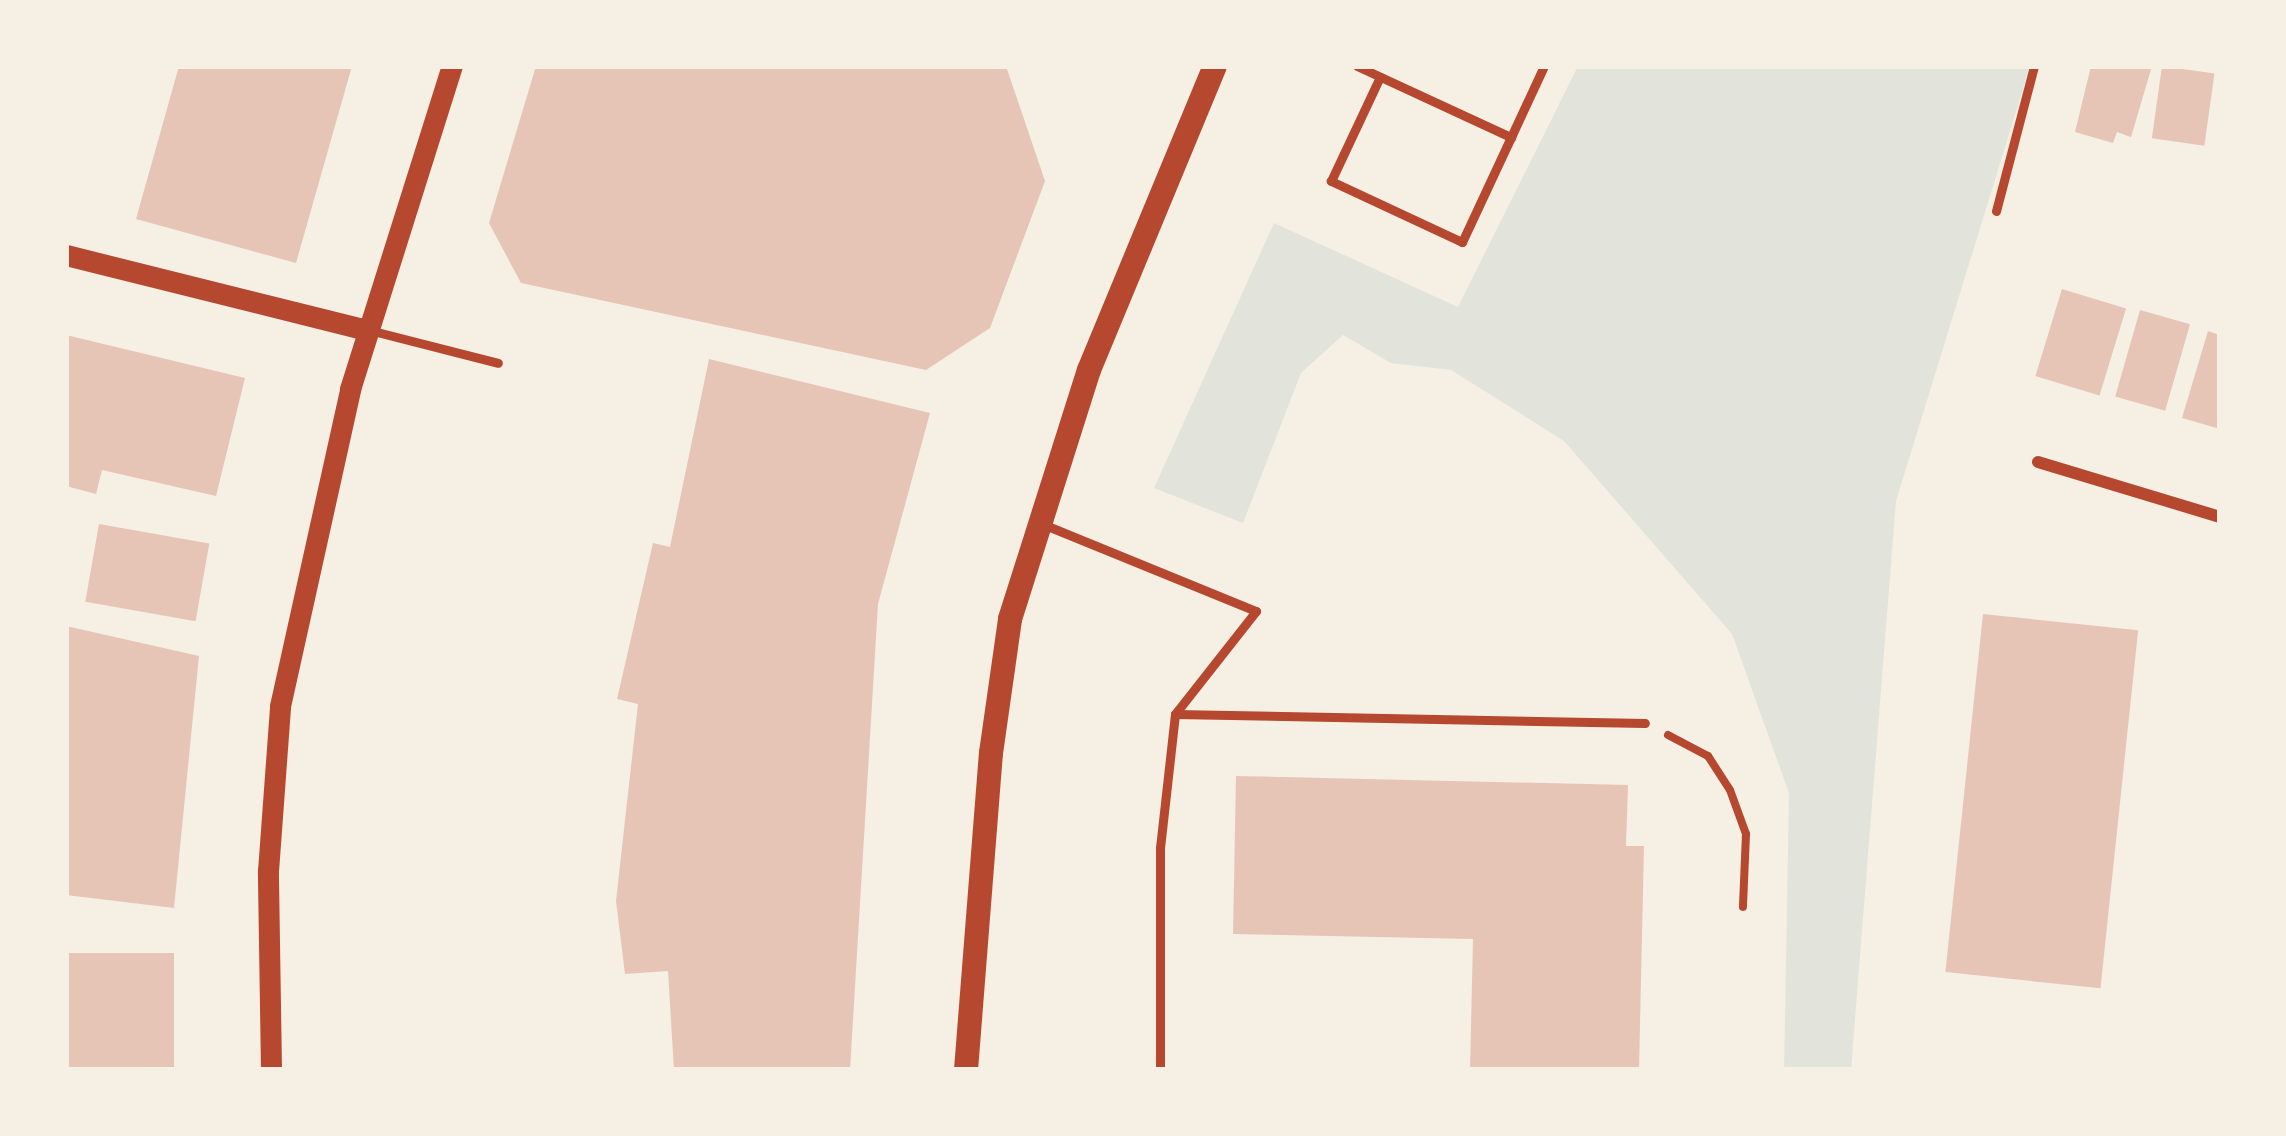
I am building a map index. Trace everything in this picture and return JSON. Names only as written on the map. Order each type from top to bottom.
[{"type":"main road","points":[[966,1070],[991,753],[1010,619],[1089,370],[1216,66]]},
{"type":"street","points":[[271,1070],[268,871],[280,706],[310,543],[367,330],[452,66]]},
{"type":"street","points":[[66,254],[367,330]]},
{"type":"street","points":[[2038,462],[2220,517]]},
{"type":"lane","points":[[1357,66],[1511,137]]},
{"type":"lane","points":[[1380,77],[1331,181],[1462,242],[1544,66]]},
{"type":"lane","points":[[1996,211],[2034,66]]},
{"type":"lane","points":[[367,330],[498,363]]},
{"type":"lane","points":[[1040,523],[1256,611],[1175,714],[1160,848],[1160,1070]]},
{"type":"lane","points":[[1175,714],[1645,723]]},
{"type":"path","points":[[1645,723],[1708,756],[1730,790],[1746,834],[1743,907]]},
{"type":"shaded area","points":[[1578,66],[2030,66],[1896,501],[1851,1070],[1784,1070],[1789,793],[1732,634],[1564,441],[1451,370],[1391,363],[1343,335],[1301,373],[1243,523],[1154,488],[1274,223],[1458,307]]},
{"type":"building","points":[[179,66],[352,66],[296,263],[136,219]]},
{"type":"building","points":[[536,66],[1006,66],[1045,181],[990,328],[926,370],[521,283],[489,223]]},
{"type":"building","points":[[2091,66],[2152,66],[2131,137],[2117,132],[2113,143],[2075,132]]},
{"type":"building","points":[[2162,66],[2214,73],[2204,146],[2152,138]]},
{"type":"building","points":[[2062,289],[2126,309],[2099,396],[2035,376]]},
{"type":"building","points":[[2140,310],[2190,324],[2165,411],[2115,397]]},
{"type":"building","points":[[2208,331],[2220,335],[2220,429],[2182,418]]},
{"type":"building","points":[[66,335],[245,378],[216,496],[102,470],[96,494],[66,486]]},
{"type":"building","points":[[709,359],[930,413],[878,604],[850,1070],[674,1070],[668,971],[625,974],[616,901],[638,704],[617,699],[653,543],[670,547]]},
{"type":"building","points":[[99,524],[209,543],[196,621],[85,602]]},
{"type":"building","points":[[1983,614],[2138,630],[2101,988],[1945,972]]},
{"type":"building","points":[[66,626],[199,656],[174,908],[66,895]]},
{"type":"building","points":[[1236,776],[1628,785],[1626,846],[1644,846],[1639,1070],[1470,1070],[1473,939],[1233,934]]},
{"type":"building","points":[[66,953],[174,953],[174,1070],[66,1070]]}]
